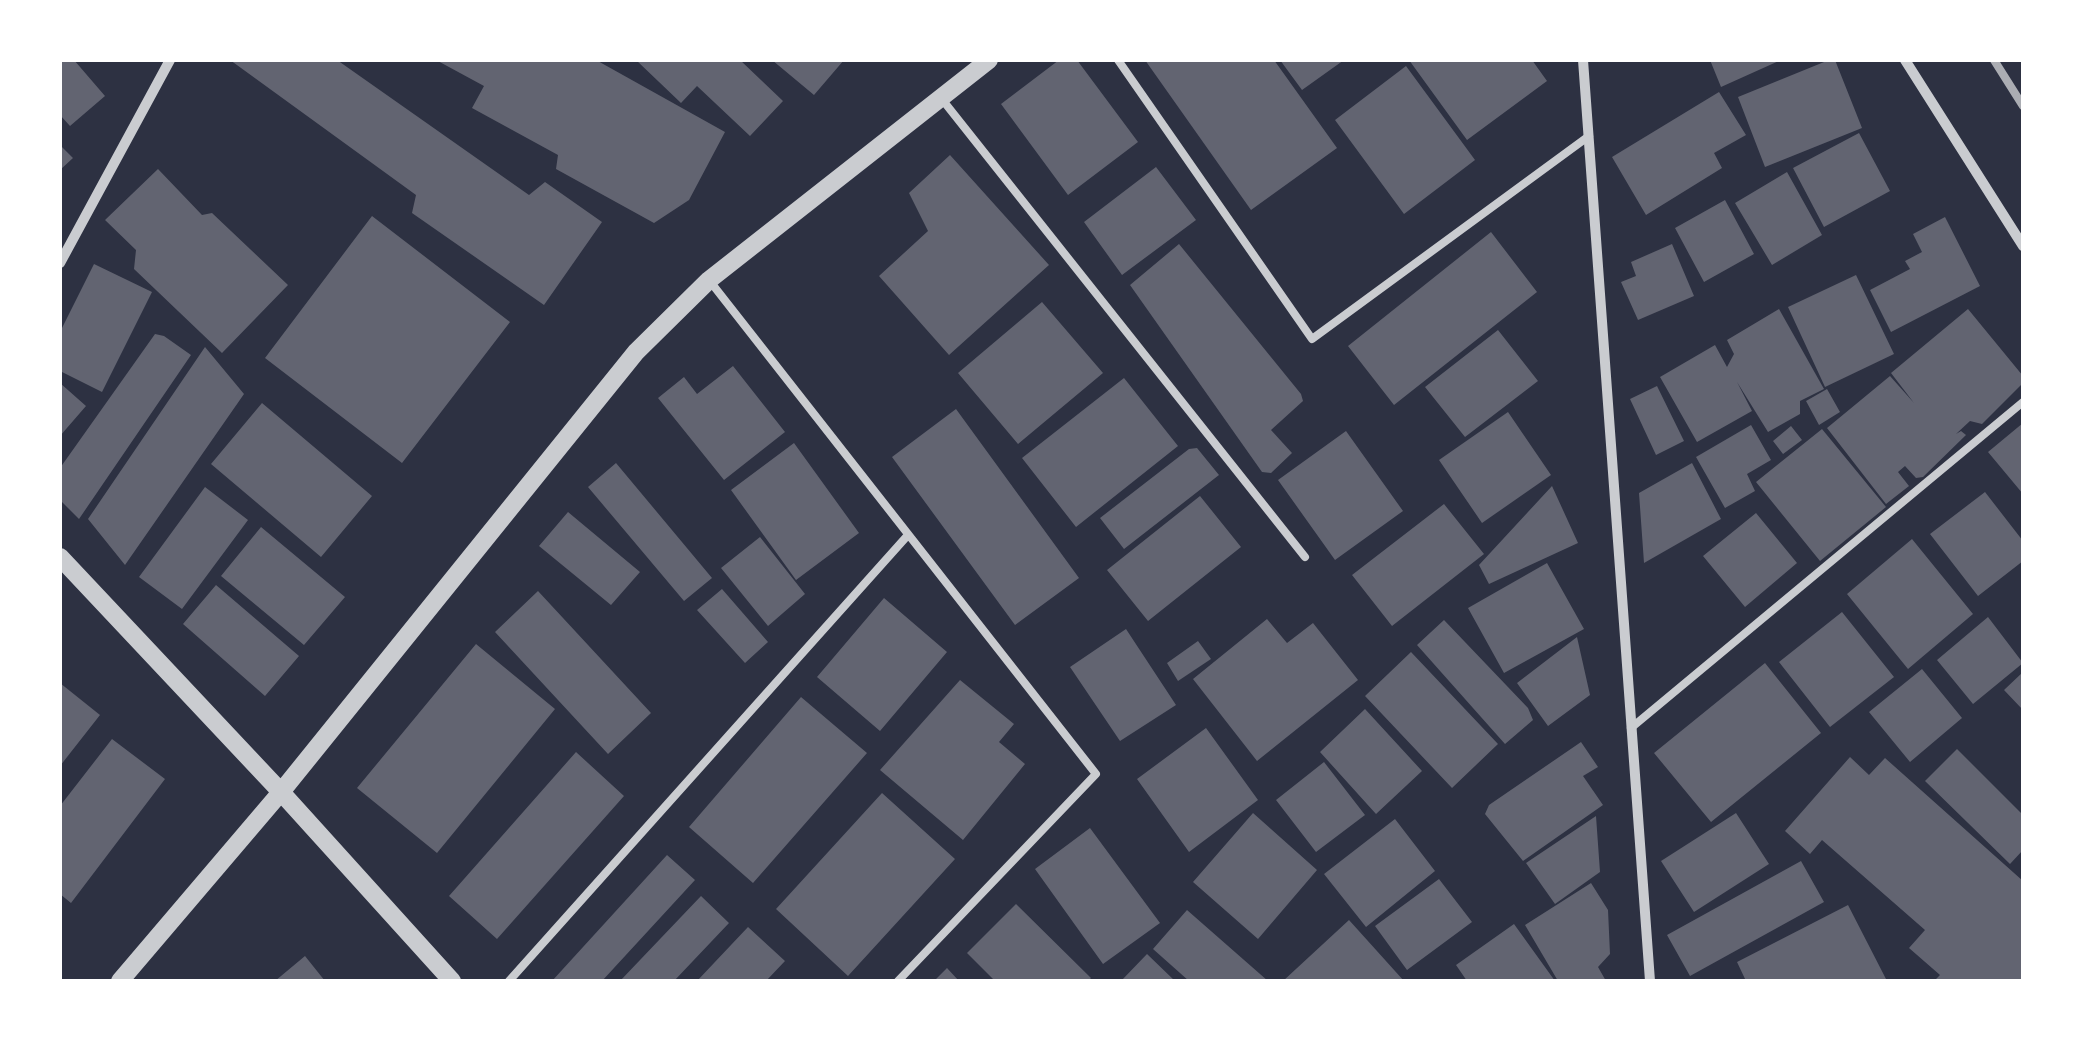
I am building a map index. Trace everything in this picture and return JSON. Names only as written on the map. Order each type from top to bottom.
[{"type":"street","points":[[60,263],[170,60]]},
{"type":"street","points":[[120,981],[281,792],[636,352],[708,280],[989,60]]},
{"type":"street","points":[[1584,60],[1650,981]]},
{"type":"street","points":[[1905,60],[2023,246]]},
{"type":"street","points":[[60,557],[452,981]]},
{"type":"lane","points":[[1118,60],[1312,339],[1589,136]]},
{"type":"lane","points":[[940,98],[1305,557]]},
{"type":"lane","points":[[708,280],[1096,774],[898,981]]},
{"type":"lane","points":[[1632,728],[2023,402]]},
{"type":"lane","points":[[510,981],[908,535]]},
{"type":"building","points":[[60,60],[74,60],[105,96],[70,126],[60,115]]},
{"type":"building","points":[[230,60],[337,60],[529,195],[545,182],[602,222],[544,305],[412,213],[416,195]]},
{"type":"building","points":[[436,60],[596,60],[725,132],[689,200],[654,223],[556,169],[558,155],[472,108],[484,86]]},
{"type":"building","points":[[636,60],[740,60],[783,101],[750,136],[697,86],[681,103]]},
{"type":"building","points":[[772,60],[844,60],[814,95]]},
{"type":"building","points":[[1059,60],[1077,60],[1138,142],[1068,195],[1001,104]]},
{"type":"building","points":[[1145,60],[1274,60],[1337,148],[1251,210]]},
{"type":"building","points":[[1280,60],[1344,60],[1302,90]]},
{"type":"building","points":[[1409,60],[1532,60],[1547,81],[1467,140]]},
{"type":"building","points":[[1710,60],[1781,60],[1721,87]]},
{"type":"building","points":[[1835,60],[1862,128],[1765,167],[1738,97]]},
{"type":"building","points":[[1406,66],[1475,160],[1404,214],[1335,120]]},
{"type":"building","points":[[1719,92],[1746,135],[1714,153],[1722,168],[1646,215],[1612,157]]},
{"type":"building","points":[[1859,133],[1890,191],[1824,227],[1793,168]]},
{"type":"building","points":[[60,145],[73,158],[60,170]]},
{"type":"building","points":[[950,155],[1049,265],[949,355],[879,276],[928,231],[909,193]]},
{"type":"building","points":[[1156,167],[1196,220],[1122,275],[1084,222]]},
{"type":"building","points":[[158,169],[202,215],[212,213],[288,285],[222,353],[134,269],[136,250],[105,220]]},
{"type":"building","points":[[1787,172],[1822,235],[1772,265],[1735,203]]},
{"type":"building","points":[[1725,200],[1754,254],[1704,282],[1675,228]]},
{"type":"building","points":[[372,216],[510,322],[402,463],[265,358]]},
{"type":"building","points":[[1945,217],[1980,286],[1891,332],[1870,290],[1910,269],[1905,261],[1922,252],[1913,234]]},
{"type":"building","points":[[1491,232],[1537,292],[1394,405],[1348,346]]},
{"type":"building","points":[[1179,244],[1301,394],[1303,401],[1271,430],[1292,453],[1271,473],[1262,472],[1130,285]]},
{"type":"building","points":[[1672,244],[1694,296],[1638,320],[1621,282],[1636,276],[1631,262]]},
{"type":"building","points":[[94,264],[152,292],[102,392],[60,371],[60,332]]},
{"type":"building","points":[[1856,275],[1894,354],[1825,387],[1788,307]]},
{"type":"building","points":[[1042,302],[1103,373],[1018,444],[958,373]]},
{"type":"building","points":[[1779,309],[1824,389],[1800,401],[1800,414],[1768,432],[1737,382],[1752,411],[1697,442],[1660,377],[1715,345],[1727,367],[1734,354],[1727,340]]},
{"type":"building","points":[[1968,309],[2023,376],[2023,383],[1982,424],[1970,421],[1956,434],[1961,431],[1966,435],[1923,477],[1916,478],[1905,466],[1898,472],[1909,486],[1886,504],[1827,428],[1890,376],[1914,403],[1891,373]]},
{"type":"building","points":[[1498,330],[1538,381],[1465,437],[1425,387]]},
{"type":"building","points":[[155,334],[191,355],[79,519],[60,500],[60,468]]},
{"type":"building","points":[[205,347],[244,394],[125,565],[88,519]]},
{"type":"building","points":[[733,366],[785,432],[724,480],[658,398],[684,377],[697,394]]},
{"type":"building","points":[[1124,378],[1178,446],[1076,527],[1022,458]]},
{"type":"building","points":[[60,383],[86,406],[60,436]]},
{"type":"building","points":[[1657,386],[1684,441],[1656,455],[1630,399]]},
{"type":"building","points":[[1827,389],[1840,412],[1819,425],[1806,401]]},
{"type":"building","points":[[262,403],[372,496],[321,557],[211,464]]},
{"type":"building","points":[[956,409],[1079,578],[1015,625],[892,457]]},
{"type":"building","points":[[1508,412],[1551,475],[1482,523],[1439,460]]},
{"type":"building","points":[[2023,423],[2023,494],[1988,452]]},
{"type":"building","points":[[1751,425],[1771,460],[1747,474],[1755,491],[1725,508],[1696,457]]},
{"type":"building","points":[[1791,426],[1802,440],[1783,454],[1773,441]]},
{"type":"building","points":[[1822,429],[1886,507],[1820,561],[1756,482]]},
{"type":"building","points":[[1346,431],[1403,511],[1335,560],[1278,480]]},
{"type":"building","points":[[794,443],[859,533],[796,580],[731,490]]},
{"type":"building","points":[[1197,448],[1219,475],[1124,549],[1100,518],[1189,449]]},
{"type":"building","points":[[616,463],[712,578],[684,601],[588,487]]},
{"type":"building","points":[[1692,463],[1721,519],[1644,563],[1639,493]]},
{"type":"building","points":[[1552,486],[1578,543],[1489,584],[1479,565]]},
{"type":"building","points":[[205,487],[248,520],[182,609],[139,577]]},
{"type":"building","points":[[1985,492],[2023,541],[2023,561],[1978,596],[1930,534]]},
{"type":"building","points":[[1200,496],[1241,547],[1148,621],[1107,570]]},
{"type":"building","points":[[1444,504],[1484,554],[1392,626],[1352,575]]},
{"type":"building","points":[[568,512],[640,572],[611,605],[539,546]]},
{"type":"building","points":[[1756,513],[1797,563],[1745,607],[1703,556]]},
{"type":"building","points":[[261,527],[345,597],[304,645],[221,576]]},
{"type":"building","points":[[760,537],[805,594],[768,626],[721,568]]},
{"type":"building","points":[[1912,539],[1973,614],[1908,669],[1847,594]]},
{"type":"building","points":[[1547,563],[1584,629],[1504,673],[1468,608]]},
{"type":"building","points":[[216,585],[299,656],[265,696],[183,624]]},
{"type":"building","points":[[722,589],[768,642],[745,663],[697,610]]},
{"type":"building","points":[[538,591],[651,713],[608,754],[495,632]]},
{"type":"building","points":[[884,598],[947,652],[880,731],[817,677]]},
{"type":"building","points":[[1842,612],[1894,677],[1830,727],[1779,662]]},
{"type":"building","points":[[1988,617],[2023,663],[1973,704],[1937,660]]},
{"type":"building","points":[[1267,619],[1287,643],[1313,623],[1358,680],[1257,761],[1193,679]]},
{"type":"building","points":[[1444,620],[1528,708],[1533,720],[1505,744],[1417,645]]},
{"type":"building","points":[[1126,629],[1176,705],[1120,741],[1070,667]]},
{"type":"building","points":[[1577,637],[1590,695],[1548,726],[1517,683]]},
{"type":"building","points":[[1198,641],[1211,659],[1178,681],[1167,663]]},
{"type":"building","points":[[476,644],[555,709],[437,853],[357,788]]},
{"type":"building","points":[[1411,652],[1498,744],[1452,788],[1365,696]]},
{"type":"building","points":[[1765,663],[1821,733],[1711,822],[1654,753]]},
{"type":"building","points":[[1922,669],[1962,718],[1910,762],[1869,712]]},
{"type":"building","points":[[2023,672],[2023,710],[2004,690]]},
{"type":"building","points":[[960,680],[1014,724],[999,742],[1025,764],[963,840],[880,770]]},
{"type":"building","points":[[60,683],[100,715],[60,766]]},
{"type":"building","points":[[801,697],[867,753],[753,883],[689,827]]},
{"type":"building","points":[[1365,709],[1422,771],[1376,814],[1320,752]]},
{"type":"building","points":[[1206,728],[1258,800],[1189,852],[1137,779]]},
{"type":"building","points":[[112,739],[165,779],[71,903],[60,894],[60,806]]},
{"type":"building","points":[[1581,742],[1598,767],[1583,776],[1603,805],[1523,861],[1485,814],[1489,805]]},
{"type":"building","points":[[1957,749],[2023,815],[2023,850],[2010,864],[1925,781]]},
{"type":"building","points":[[576,752],[624,796],[497,939],[449,896]]},
{"type":"building","points":[[1850,757],[1869,775],[1885,758],[2023,881],[2023,981],[1934,981],[1940,975],[1909,948],[1925,930],[1822,840],[1810,854],[1785,831]]},
{"type":"building","points":[[1324,762],[1365,815],[1316,852],[1276,800]]},
{"type":"building","points":[[882,793],[955,859],[848,976],[776,909]]},
{"type":"building","points":[[1253,813],[1317,870],[1258,939],[1193,882]]},
{"type":"building","points":[[1736,813],[1769,864],[1694,912],[1661,861]]},
{"type":"building","points":[[1596,816],[1600,872],[1555,904],[1526,863]]},
{"type":"building","points":[[1395,819],[1435,871],[1366,927],[1324,874]]},
{"type":"building","points":[[1090,828],[1160,923],[1103,964],[1035,869]]},
{"type":"building","points":[[667,855],[695,880],[602,981],[552,981]]},
{"type":"building","points":[[1801,861],[1824,902],[1690,976],[1667,935]]},
{"type":"building","points":[[1439,879],[1472,922],[1407,970],[1375,926]]},
{"type":"building","points":[[1591,883],[1608,910],[1610,954],[1598,967],[1606,981],[1558,981],[1525,925]]},
{"type":"building","points":[[701,896],[729,923],[674,981],[620,981]]},
{"type":"building","points":[[1016,904],[1091,978],[1088,981],[995,981],[967,953]]},
{"type":"building","points":[[1848,905],[1886,979],[1746,981],[1737,962]]},
{"type":"building","points":[[1187,910],[1268,981],[1189,981],[1153,949]]},
{"type":"building","points":[[1349,920],[1404,981],[1283,981]]},
{"type":"building","points":[[1514,924],[1555,981],[1467,981],[1456,965]]},
{"type":"building","points":[[748,927],[785,961],[766,981],[697,981]]},
{"type":"building","points":[[1147,954],[1175,981],[1121,981]]},
{"type":"building","points":[[305,956],[325,981],[275,981]]},
{"type":"building","points":[[947,968],[959,981],[934,981]]},
{"type":"railway","points":[[1994,60],[2023,106]]}]
